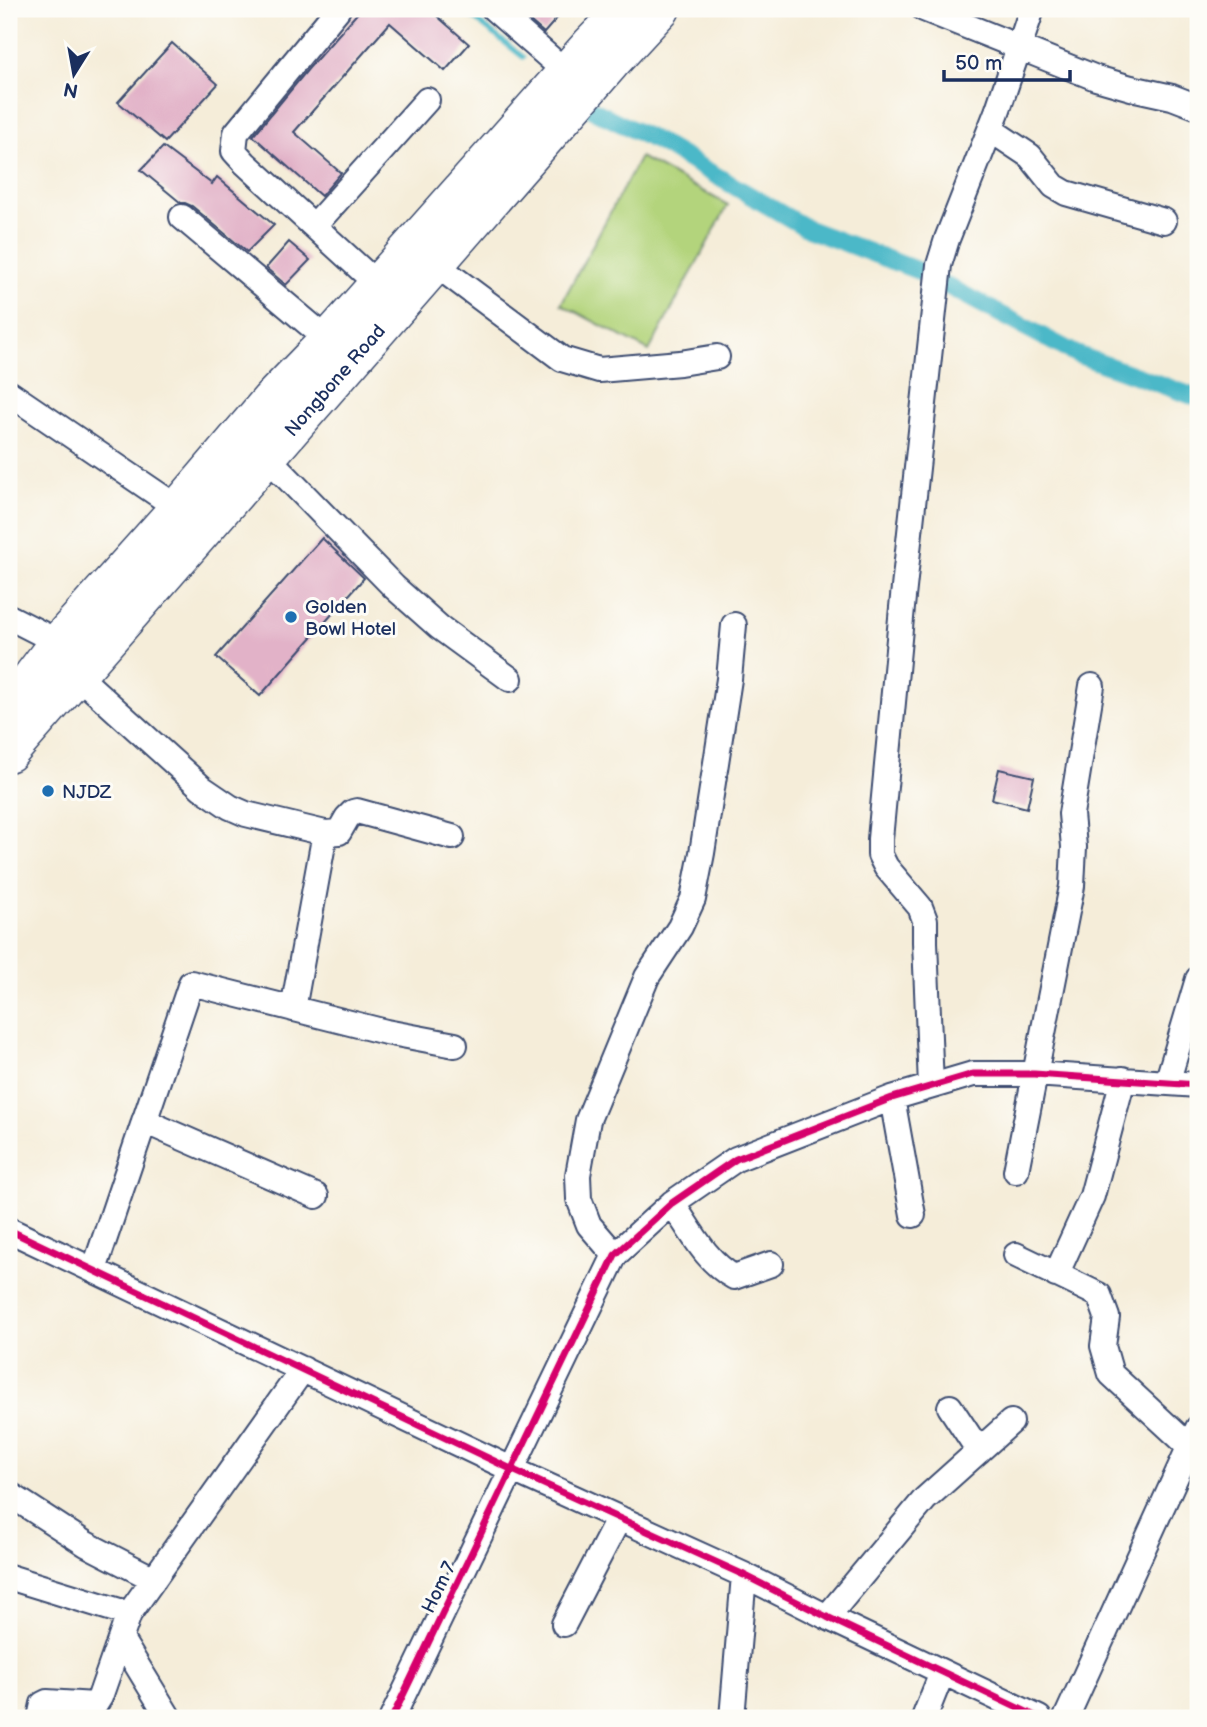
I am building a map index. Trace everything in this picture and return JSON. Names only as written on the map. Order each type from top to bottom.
[{"type":"highway","name":"Nongbone Road","points":[[9,753],[267,457],[283,411],[328,340],[625,9]]},
{"type":"highway","name":"Nongbone Road","points":[[9,707],[58,642],[178,508],[435,264],[661,9]]},
{"type":"street","points":[[338,9],[236,133],[234,151],[377,284]]},
{"type":"street","points":[[494,9],[566,72]]},
{"type":"street","points":[[924,9],[1097,78],[1172,97],[1198,107]]},
{"type":"street","points":[[931,1086],[925,920],[920,907],[886,867],[880,855],[904,583],[939,265],[991,130],[1032,9]]},
{"type":"street","points":[[314,226],[427,100]]},
{"type":"street","points":[[991,130],[1030,156],[1054,186],[1066,193],[1164,221]]},
{"type":"street","points":[[182,218],[328,340]]},
{"type":"street","points":[[435,264],[562,359],[599,370],[717,358]]},
{"type":"street","points":[[9,393],[178,508]]},
{"type":"street","points":[[267,457],[403,595],[439,627],[510,679]]},
{"type":"street","points":[[9,617],[58,642]]},
{"type":"street","points":[[734,625],[729,678],[693,900],[680,927],[647,977],[589,1121],[578,1175],[579,1199],[589,1225],[615,1255],[673,1203],[736,1159],[892,1098],[931,1086],[973,1074],[1034,1074],[1198,1085]]},
{"type":"street","points":[[77,675],[202,788],[230,807],[246,814],[326,833],[339,832],[346,818],[357,811],[453,837]]},
{"type":"street","points":[[1016,1171],[1072,886],[1074,847],[1071,814],[1092,686]]},
{"type":"street","points":[[293,1009],[326,833]]},
{"type":"street","points":[[1167,1083],[1198,979]]},
{"type":"street","points":[[94,1270],[191,983],[386,1032],[455,1045]]},
{"type":"street","points":[[1056,1275],[1092,1196],[1123,1079]]},
{"type":"street","points":[[892,1098],[914,1214]]},
{"type":"street","points":[[144,1121],[316,1196]]},
{"type":"street","points":[[673,1203],[711,1260],[724,1271],[734,1277],[771,1264]]},
{"type":"street","points":[[9,1230],[513,1470],[744,1575],[1038,1718]]},
{"type":"street","name":"Hom 7","points":[[392,1718],[615,1255]]},
{"type":"street","points":[[1016,1255],[1098,1295],[1107,1317],[1103,1346],[1111,1374],[1194,1438],[1066,1718]]},
{"type":"street","points":[[40,1718],[43,1704],[47,1702],[95,1705],[130,1614],[303,1369]]},
{"type":"street","points":[[950,1408],[979,1451]]},
{"type":"street","points":[[827,1617],[925,1499],[1011,1422]]},
{"type":"street","points":[[9,1494],[86,1544],[154,1579]]},
{"type":"street","points":[[564,1624],[619,1518]]},
{"type":"street","points":[[732,1718],[744,1575]]},
{"type":"street","points":[[9,1577],[130,1614]]},
{"type":"street","points":[[121,1639],[169,1718]]},
{"type":"street","points":[[924,1718],[942,1673]]},
{"type":"green space","points":[[640,157],[728,205],[649,351],[561,304]]},
{"type":"building","points":[[361,9],[429,9],[469,44],[445,71],[390,23],[294,132],[341,173],[321,196],[253,136]]},
{"type":"building","points":[[516,9],[565,9],[544,33]]},
{"type":"building","points":[[172,43],[218,84],[165,142],[118,102]]},
{"type":"building","points":[[163,147],[212,184],[217,177],[274,225],[247,252],[192,206],[181,203],[141,170]]},
{"type":"building","points":[[289,242],[310,260],[286,285],[266,268]]},
{"type":"building","name":"Golden Bowl Hotel","points":[[322,538],[364,578],[260,696],[216,657]]},
{"type":"building","points":[[999,769],[1034,777],[1027,808],[992,799]]},
{"type":"waterway","points":[[462,9],[523,57]]},
{"type":"waterway","points":[[587,107],[658,142],[808,229],[919,271],[1076,354],[1198,398]]},
{"type":"cycle path","points":[[392,1718],[615,1255],[672,1203],[736,1159],[892,1098],[973,1074],[1034,1074],[1198,1085]]},
{"type":"cycle path","points":[[9,1230],[513,1470],[744,1575],[1039,1718]]},
{"type":"place","name":"Golden Bowl Hotel","points":[[291,617]]},
{"type":"place","name":"NJDZ","points":[[48,791]]}]
